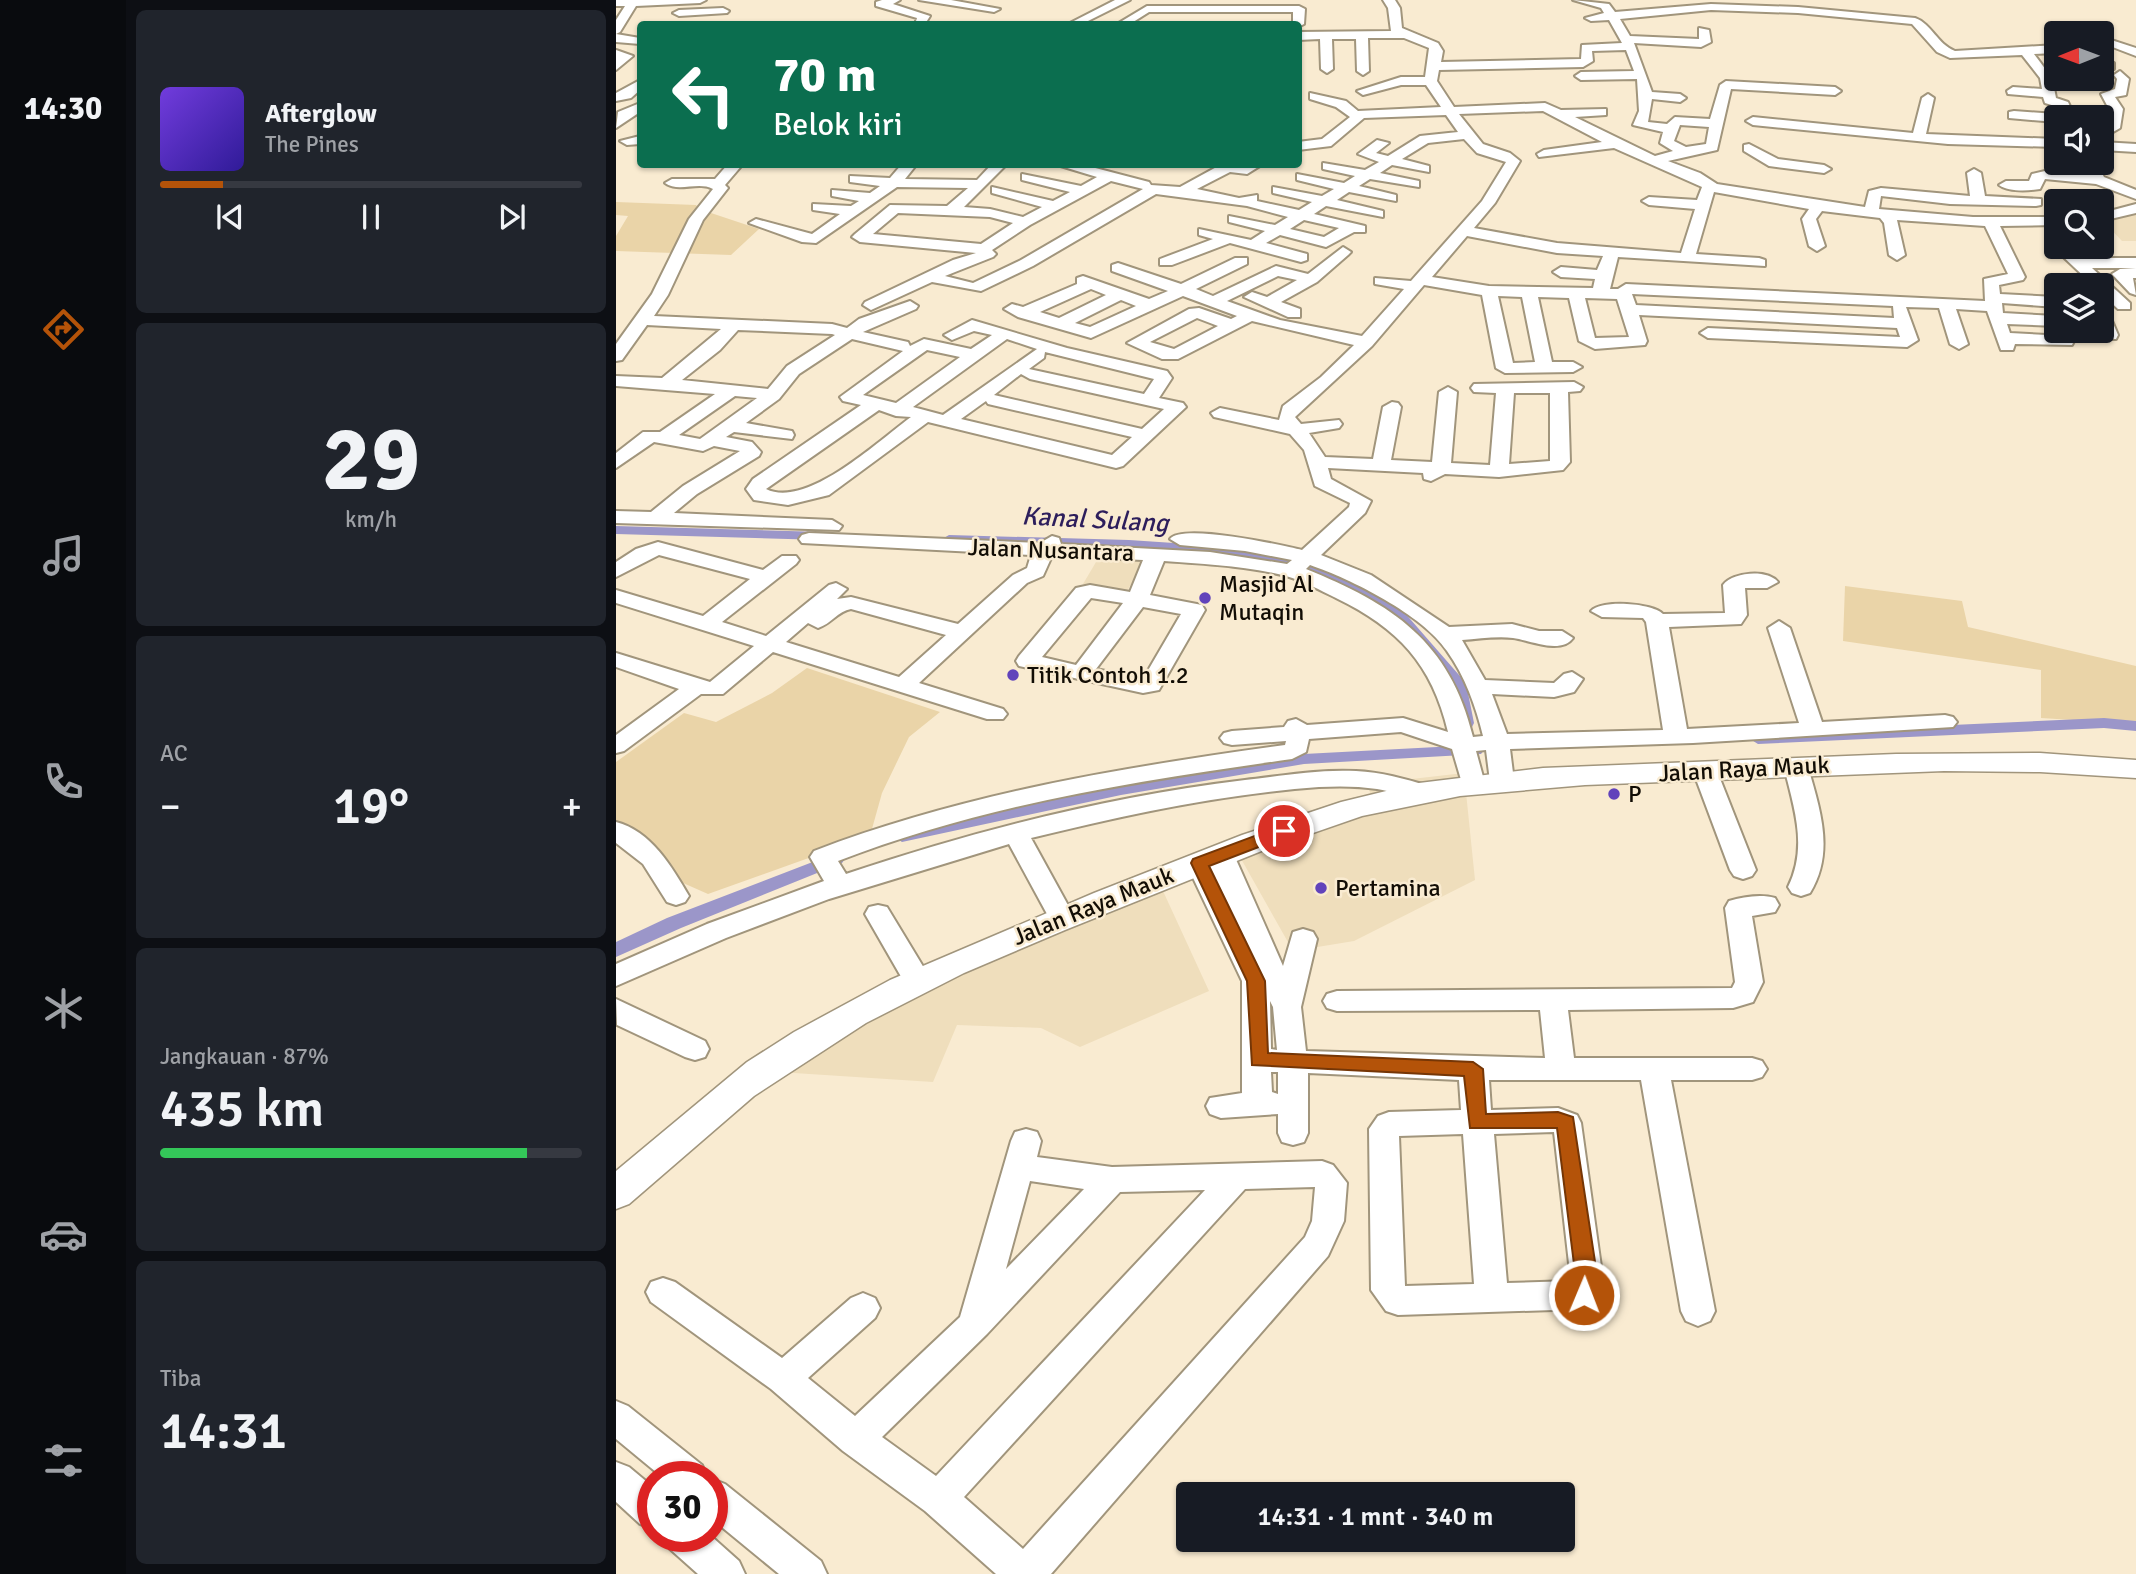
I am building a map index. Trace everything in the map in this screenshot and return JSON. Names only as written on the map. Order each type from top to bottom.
[{"type":"main road","name":"Jalan Raya Mauk","points":[[616,1193],[762,1070],[832,1026],[917,980],[1210,859],[1348,810],[1420,792],[1482,758],[1705,771],[1991,761],[2136,769]]},
{"type":"street","points":[[628,1],[700,0]]},
{"type":"street","points":[[892,0],[880,4],[924,16],[922,21]]},
{"type":"street","points":[[925,0],[993,9]]},
{"type":"street","points":[[1096,2],[1145,0]]},
{"type":"street","points":[[1166,0],[1180,7]]},
{"type":"street","points":[[1301,563],[1358,509],[1362,501],[1322,482],[1307,439],[1288,424],[1286,418],[1289,410],[1327,381],[1372,335],[1489,204],[1513,161],[1507,156],[1481,149],[1468,135],[1451,109],[1433,89],[1431,81],[1437,51],[1434,46],[1412,34],[1396,30],[1387,19],[1394,8],[1389,0]]},
{"type":"street","points":[[1579,0],[1600,2],[1616,20],[1627,42],[1642,75],[1647,95],[1646,118],[1640,125],[1671,129]]},
{"type":"street","points":[[1836,0],[1839,16]]},
{"type":"street","points":[[616,17],[628,1]]},
{"type":"street","points":[[616,30],[628,1]]},
{"type":"street","points":[[673,2],[668,14],[723,11]]},
{"type":"street","points":[[1081,21],[1122,2]]},
{"type":"street","points":[[1590,24],[1701,4],[1760,4],[1814,18],[1914,15],[1931,41],[1945,53],[2044,50]]},
{"type":"street","points":[[1167,21],[1180,7]]},
{"type":"street","points":[[1128,21],[1147,9],[1180,7]]},
{"type":"street","points":[[882,21],[905,10]]},
{"type":"street","points":[[1433,66],[1583,63],[1587,61],[1586,48],[1627,42],[1701,43],[1705,42],[1703,30]]},
{"type":"street","points":[[1302,36],[1412,34]]},
{"type":"street","points":[[1326,35],[1327,69]]},
{"type":"street","points":[[1362,35],[1363,71]]},
{"type":"street","points":[[616,38],[637,41]]},
{"type":"street","points":[[2114,45],[2136,52]]},
{"type":"street","points":[[2025,51],[2044,69]]},
{"type":"street","points":[[616,54],[627,56],[616,66]]},
{"type":"street","points":[[1581,76],[1642,75]]},
{"type":"street","points":[[2114,75],[2136,75]]},
{"type":"street","points":[[2117,93],[2121,92],[2123,79],[2120,75]]},
{"type":"street","points":[[1363,91],[1401,81],[1431,81]]},
{"type":"street","points":[[1722,148],[1715,123],[1726,85],[1835,90]]},
{"type":"street","points":[[616,97],[626,95],[637,86]]},
{"type":"street","points":[[2013,91],[2048,93],[2050,100],[2063,105]]},
{"type":"street","points":[[2114,105],[2107,94],[2136,95]]},
{"type":"street","points":[[1647,95],[1680,97]]},
{"type":"street","points":[[1315,96],[1341,104],[1357,116]]},
{"type":"street","points":[[1919,137],[1928,98]]},
{"type":"street","points":[[1302,146],[1325,144],[1357,116],[1542,106],[1562,114],[1615,144],[1725,191],[1878,214],[1991,224],[2044,222]]},
{"type":"street","points":[[2114,106],[2121,119],[2114,127]]},
{"type":"street","points":[[616,124],[623,115],[637,108]]},
{"type":"street","points":[[1562,114],[1601,112]]},
{"type":"street","points":[[2014,115],[2044,123]]},
{"type":"street","points":[[1749,148],[1754,116],[1827,132],[2044,142]]},
{"type":"street","points":[[1420,118],[1432,138],[1435,153],[1378,142],[1365,153],[1424,169]]},
{"type":"street","points":[[1685,151],[1667,144],[1675,121],[1715,123]]},
{"type":"street","points":[[616,124],[637,125]]},
{"type":"street","points":[[1827,132],[1824,177],[1833,183]]},
{"type":"street","points":[[1252,245],[1409,148],[1432,138],[1468,135]]},
{"type":"street","points":[[1544,154],[1615,144]]},
{"type":"street","points":[[2114,147],[2136,148]]},
{"type":"street","points":[[1655,161],[1685,151],[1749,148],[1757,157],[1769,162],[1824,169]]},
{"type":"street","points":[[1328,166],[1414,184]]},
{"type":"street","points":[[672,183],[718,184],[732,168]]},
{"type":"street","points":[[867,168],[855,179],[894,183],[981,184]]},
{"type":"street","points":[[771,213],[756,223],[783,232],[816,238],[894,183],[907,168]]},
{"type":"street","points":[[915,207],[959,168]]},
{"type":"street","points":[[953,209],[996,168]]},
{"type":"street","points":[[1040,168],[1027,177],[1083,191]]},
{"type":"street","points":[[1077,168],[1144,186],[1105,210]]},
{"type":"street","points":[[1184,191],[1226,168],[1250,168]]},
{"type":"street","points":[[1975,173],[1978,201]]},
{"type":"street","points":[[2095,175],[2098,180]]},
{"type":"street","points":[[1025,222],[983,213],[893,209],[859,236],[984,249],[1025,222],[1110,176]]},
{"type":"street","points":[[2003,201],[1996,185],[2035,186],[2037,177],[2045,176],[2098,180],[2136,195]]},
{"type":"street","points":[[1303,177],[1391,198]]},
{"type":"street","points":[[1929,178],[1932,198]]},
{"type":"street","points":[[616,356],[660,295],[696,219],[720,192],[718,184]]},
{"type":"street","points":[[1687,258],[1709,186]]},
{"type":"street","points":[[930,277],[972,288],[1027,263],[1153,189],[1184,191],[1241,204],[1253,201],[1299,216],[1358,228],[1328,242],[1234,219]]},
{"type":"street","points":[[997,190],[1055,206]]},
{"type":"street","points":[[1278,190],[1378,214]]},
{"type":"street","points":[[1878,214],[1877,192],[1978,201],[2036,202]]},
{"type":"street","points":[[837,193],[872,198]]},
{"type":"street","points":[[1649,201],[1701,205]]},
{"type":"street","points":[[1817,246],[1809,219],[1819,205]]},
{"type":"street","points":[[818,207],[853,211]]},
{"type":"street","points":[[2114,214],[2136,208]]},
{"type":"street","points":[[899,241],[937,211]]},
{"type":"street","points":[[942,245],[983,213]]},
{"type":"street","points":[[1878,214],[1891,222],[1897,255]]},
{"type":"street","points":[[783,232],[800,220]]},
{"type":"street","points":[[2036,222],[2044,230]]},
{"type":"street","points":[[1991,224],[2017,276],[1990,282],[2005,342],[2044,341]]},
{"type":"street","points":[[1465,231],[1558,248],[1759,263]]},
{"type":"street","points":[[1204,232],[1301,257]]},
{"type":"street","points":[[1166,262],[1227,239]]},
{"type":"street","points":[[841,331],[847,317],[930,277],[989,254],[1012,241]]},
{"type":"street","points":[[1272,301],[1311,279],[1343,252]]},
{"type":"street","points":[[1601,293],[1603,275],[1612,253]]},
{"type":"street","points":[[989,254],[1027,263]]},
{"type":"street","points":[[2074,259],[2130,307]]},
{"type":"street","points":[[1150,305],[1087,282],[1018,311],[1091,333],[1182,290],[1241,261]]},
{"type":"street","points":[[2078,263],[2136,263]]},
{"type":"street","points":[[1118,268],[1251,316],[1372,335]]},
{"type":"street","points":[[1212,302],[1276,271],[1311,279]]},
{"type":"street","points":[[1561,272],[1603,275]]},
{"type":"street","points":[[1381,281],[1489,291],[1601,293],[1626,302],[1704,313],[1902,323]]},
{"type":"street","points":[[1576,293],[1590,343],[1639,341],[1624,290],[1632,288],[1896,296],[1946,303],[2044,310]]},
{"type":"street","points":[[1489,291],[1502,366],[1573,367]]},
{"type":"street","points":[[1529,293],[1545,368]]},
{"type":"street","points":[[1059,324],[1121,295]]},
{"type":"street","points":[[1704,313],[1708,333],[1907,342],[1910,340],[1902,323],[1896,296]]},
{"type":"street","points":[[1252,297],[1297,314],[1372,335]]},
{"type":"street","points":[[1946,303],[1959,344]]},
{"type":"street","points":[[616,462],[624,446],[650,436],[699,446],[711,440],[773,395],[793,370],[841,331],[910,306]]},
{"type":"street","points":[[1233,325],[1199,313],[1189,314],[1136,343],[1174,355],[1251,316]]},
{"type":"street","points":[[643,320],[735,323],[841,331],[902,346]]},
{"type":"street","points":[[666,384],[714,346],[735,323]]},
{"type":"street","points":[[951,335],[972,325],[1055,350],[1161,375],[1163,378],[1149,400]]},
{"type":"street","points":[[896,411],[1005,333]]},
{"type":"street","points":[[975,355],[924,344],[849,397],[896,411],[1116,462],[1177,407],[1030,374]]},
{"type":"street","points":[[953,424],[994,400],[1030,374],[1055,350]]},
{"type":"street","points":[[953,424],[1055,350]]},
{"type":"street","points":[[616,381],[773,395]]},
{"type":"street","points":[[1317,462],[1385,472],[1441,468],[1499,471],[1537,469],[1556,466],[1560,462],[1566,388],[1480,388]]},
{"type":"street","points":[[1499,471],[1505,389]]},
{"type":"street","points":[[662,439],[732,390]]},
{"type":"street","points":[[1441,468],[1448,392]]},
{"type":"street","points":[[994,400],[1146,435]]},
{"type":"street","points":[[767,497],[756,489],[760,483],[874,405]]},
{"type":"street","points":[[1385,472],[1392,408]]},
{"type":"street","points":[[1220,413],[1297,430],[1333,424]]},
{"type":"street","points":[[735,521],[767,497],[807,496],[822,491],[923,417]]},
{"type":"street","points":[[733,426],[785,435]]},
{"type":"street","points":[[657,518],[690,490],[752,452],[745,446],[711,440]]},
{"type":"street","points":[[616,517],[735,521],[1052,545],[1219,541],[1354,574],[1401,600],[1445,634],[1460,653],[1476,686],[1482,758]]},
{"type":"street","name":"Jalan Nusantara","points":[[809,539],[1052,545],[1301,563],[1342,591],[1385,615],[1418,644],[1441,677],[1482,758]]},
{"type":"street","points":[[912,687],[962,632],[1027,580],[1048,575],[1052,545]]},
{"type":"street","points":[[616,571],[643,553],[658,548],[765,577]]},
{"type":"street","points":[[1081,674],[1137,600],[1156,554]]},
{"type":"street","points":[[707,623],[789,560]]},
{"type":"street","points":[[912,687],[1027,580]]},
{"type":"street","points":[[1657,621],[1733,619],[1736,615],[1734,585],[1742,581],[1767,582]]},
{"type":"street","points":[[776,646],[836,589]]},
{"type":"street","points":[[1084,593],[1137,600],[1195,611],[1151,685],[1143,687],[1027,659],[1084,593]]},
{"type":"street","points":[[616,596],[995,714]]},
{"type":"street","points":[[616,660],[696,687],[715,688],[838,605],[845,603],[962,632]]},
{"type":"street","points":[[1602,611],[1649,612],[1657,621],[1676,737]]},
{"type":"street","points":[[1779,628],[1814,729]]},
{"type":"street","points":[[1445,634],[1512,631],[1539,638],[1562,638]]},
{"type":"street","points":[[1476,686],[1554,690],[1566,687],[1572,679]]},
{"type":"street","points":[[621,736],[696,687]]},
{"type":"street","points":[[1232,738],[1296,731],[1404,725],[1482,758],[1676,737],[1945,722]]},
{"type":"street","points":[[616,976],[831,873],[877,834],[1041,792],[1192,765],[1292,752],[1298,747],[1296,731]]},
{"type":"street","points":[[1796,767],[1812,827],[1809,875],[1801,887]]},
{"type":"street","points":[[1705,771],[1744,870]]},
{"type":"street","points":[[831,873],[933,854],[1133,806],[1223,790],[1317,780],[1379,779],[1420,792]]},
{"type":"street","points":[[1016,834],[1062,918]]},
{"type":"street","points":[[620,837],[652,858],[676,896]]},
{"type":"street","points":[[1210,859],[1265,979],[1287,1007]]},
{"type":"street","points":[[1337,1001],[1732,998],[1743,995],[1749,982],[1738,908],[1766,905]]},
{"type":"street","points":[[878,914],[917,980]]},
{"type":"street","points":[[1293,1133],[1293,1064],[1287,1007],[1303,939]]},
{"type":"street","points":[[1258,1104],[1265,979]]},
{"type":"street","points":[[1553,1000],[1561,1069]]},
{"type":"street","points":[[616,1009],[627,1018],[695,1049]]},
{"type":"street","points":[[1259,1060],[1293,1064],[1473,1069],[1752,1069]]},
{"type":"street","points":[[1473,1069],[1492,1299]]},
{"type":"street","points":[[1654,1069],[1698,1311]]},
{"type":"street","points":[[1221,1106],[1293,1103]]},
{"type":"street","points":[[1558,1120],[1568,1126],[1588,1288],[1584,1295],[1576,1298],[1398,1301],[1387,1290],[1384,1129],[1389,1124],[1477,1122],[1558,1120]]},
{"type":"street","points":[[663,1292],[783,1378],[856,1439],[938,1499],[1025,1574],[1324,1236],[1328,1221],[1329,1177],[1322,1174],[1238,1175],[1112,1180],[1022,1154],[975,1324]]},
{"type":"street","points":[[938,1499],[1238,1175]]},
{"type":"street","points":[[856,1439],[975,1324],[1112,1180]]},
{"type":"street","points":[[783,1378],[863,1308]]},
{"type":"street","points":[[616,1417],[670,1461]]},
{"type":"street","points":[[616,1479],[637,1497]]},
{"type":"street","points":[[728,1509],[808,1574]]},
{"type":"street","points":[[701,1552],[726,1574]]},
{"type":"shaded area","points":[[616,202],[696,205],[699,209],[759,229],[731,255],[616,251],[616,236],[628,216],[616,215]]},
{"type":"shaded area","points":[[2136,212],[2136,241],[2122,241],[2114,233],[2114,218]]},
{"type":"shaded area","points":[[1099,557],[1147,558],[1127,591],[1083,584]]},
{"type":"shaded area","points":[[1845,586],[1962,601],[1968,627],[2136,666],[2136,724],[2041,718],[2041,670],[1843,641]]},
{"type":"shaded area","points":[[807,668],[940,712],[909,737],[882,793],[870,836],[708,894],[665,875],[616,827],[616,762],[684,713],[716,722],[772,693]]},
{"type":"shaded area","points":[[1464,773],[1475,880],[1354,941],[1293,951],[1240,857],[1163,891],[1209,991],[1080,1047],[1041,1028],[957,1025],[933,1082],[763,1071],[868,1003],[1371,797],[1368,784]]},
{"type":"waterway","name":"Kanal Sulang","points":[[616,530],[823,536]]},
{"type":"waterway","name":"Kanal Sulang","points":[[949,539],[1129,544],[1219,550],[1283,559],[1360,592],[1399,615],[1458,683],[1466,723]]},
{"type":"waterway","points":[[1758,739],[2104,723],[2136,726]]},
{"type":"waterway","points":[[902,836],[1121,789],[1304,759],[1475,750]]},
{"type":"waterway","points":[[616,950],[674,923],[836,859]]},
{"type":"place","name":"Masjid Al Mutaqin","points":[[1205,598]]},
{"type":"place","name":"Titik Contoh 1.2","points":[[1013,675]]},
{"type":"place","name":"P","points":[[1614,794]]},
{"type":"place","name":"Pertamina","points":[[1321,888]]},
{"type":"route","points":[[1284,831],[1199,863],[1256,981],[1259,1060],[1293,1064],[1473,1069],[1477,1122],[1558,1120],[1566,1123],[1588,1288],[1584,1295]]}]
